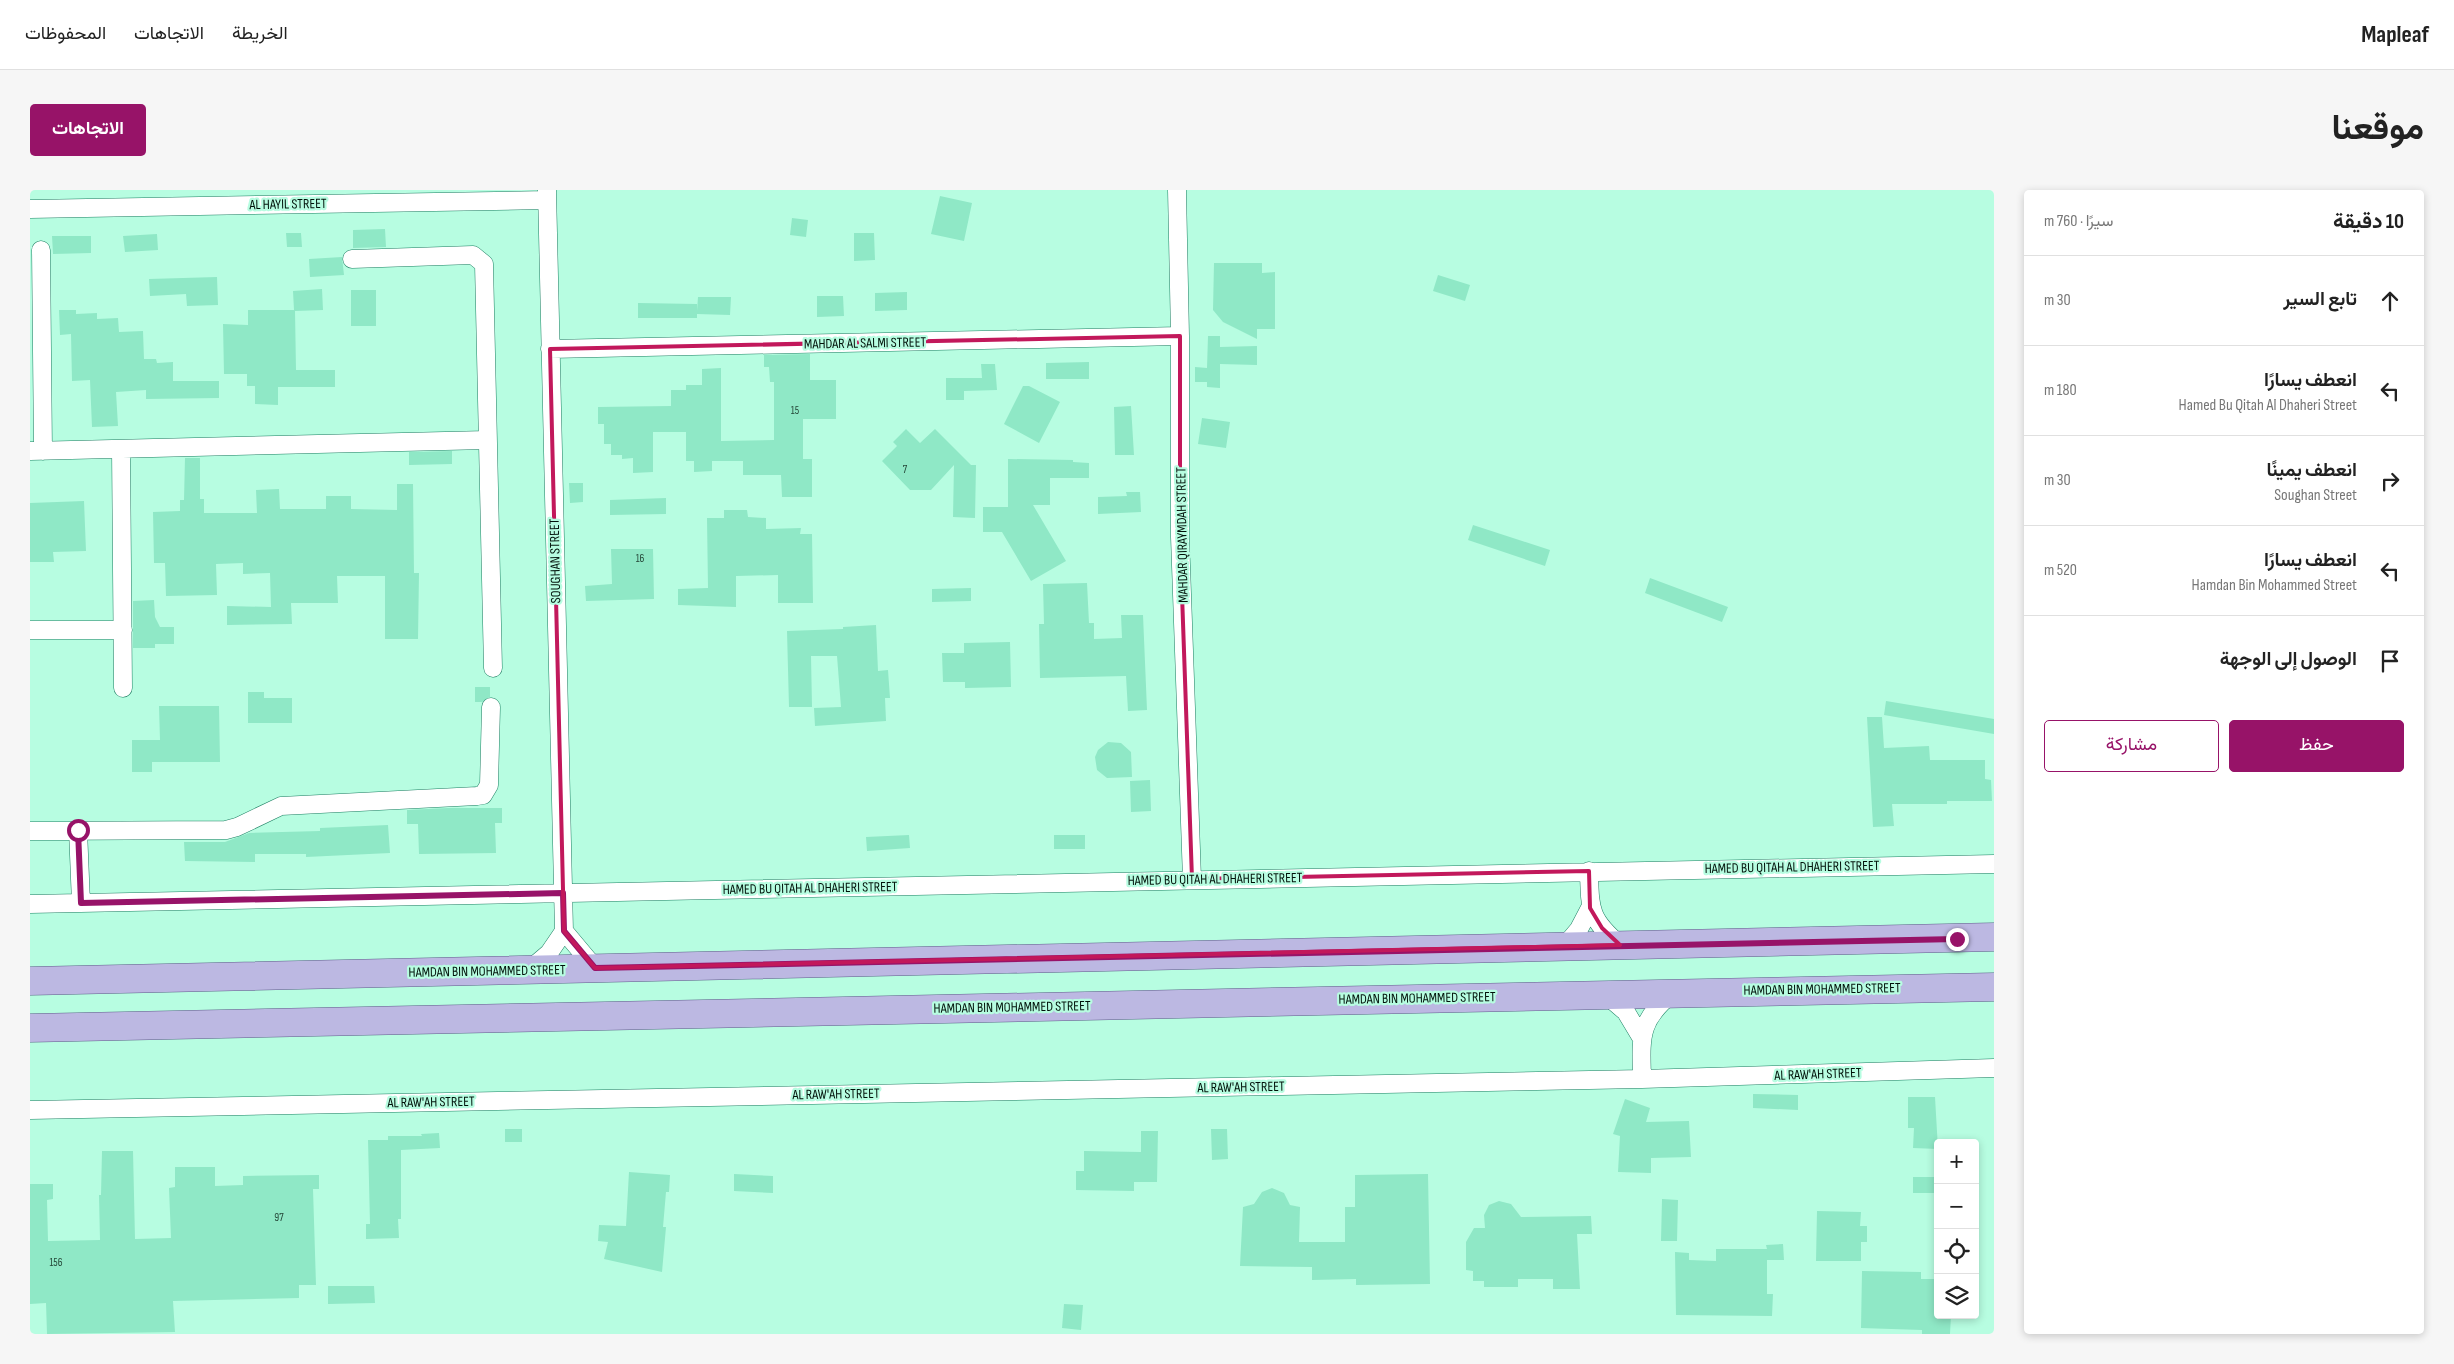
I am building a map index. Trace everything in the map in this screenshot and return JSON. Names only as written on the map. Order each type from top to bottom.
[{"type":"main road","points":[[1957,939],[1994,928]]},
{"type":"main road","name":"HAMDAN BIN MOHAMMED STREET","points":[[30,982],[1994,937]]},
{"type":"main road","name":"HAMDAN BIN MOHAMMED STREET","points":[[30,1028],[1675,992],[1994,987]]},
{"type":"main road","points":[[1959,988],[1994,997]]},
{"type":"street","name":"MAHDAR QIRAYMDAH STREET","points":[[1177,190],[1180,336],[1180,537],[1192,879]]},
{"type":"street","name":"AL HAYIL STREET","points":[[30,209],[547,195]]},
{"type":"street","name":"SOUGHAN STREET","points":[[547,195],[564,931]]},
{"type":"street","points":[[41,250],[37,451],[487,440]]},
{"type":"street","points":[[352,259],[473,255],[480,258],[485,271],[493,668]]},
{"type":"street","name":"MAHDAR AL SALMI STREET","points":[[550,349],[1180,336]]},
{"type":"street","points":[[121,449],[123,688]]},
{"type":"street","points":[[30,630],[123,630]]},
{"type":"street","points":[[30,831],[226,830],[237,827],[281,806],[483,795],[489,785],[491,707]]},
{"type":"street","points":[[78,830],[81,903]]},
{"type":"street","name":"HAMED BU QITAH AL DHAHERI STREET","points":[[30,904],[1994,864]]},
{"type":"street","points":[[1562,948],[1579,929],[1590,908],[1589,871]]},
{"type":"street","points":[[1590,908],[1602,928],[1620,945]]},
{"type":"street","points":[[529,970],[549,953],[564,931],[595,968]]},
{"type":"street","points":[[1642,1080],[1641,1038],[1654,1011],[1675,992]]},
{"type":"street","points":[[1604,994],[1626,1012],[1641,1038]]},
{"type":"street","name":"AL RAW'AH STREET","points":[[30,1110],[1642,1080],[1994,1068]]},
{"type":"highlighted area","points":[[1180,336],[1180,537],[1192,879],[1589,871],[1590,908],[1602,928],[1620,945],[595,968],[564,931],[550,349]]},
{"type":"building","points":[[940,196],[972,203],[964,241],[931,234]]},
{"type":"building","points":[[792,218],[808,220],[806,237],[790,235]]},
{"type":"building","points":[[385,229],[386,247],[353,248],[353,230]]},
{"type":"building","points":[[286,233],[301,233],[302,247],[287,247]]},
{"type":"building","points":[[854,233],[874,233],[875,260],[854,261]]},
{"type":"building","points":[[157,234],[158,250],[125,252],[123,236]]},
{"type":"building","points":[[52,236],[91,236],[91,253],[53,254]]},
{"type":"building","points":[[342,257],[344,275],[310,277],[309,259]]},
{"type":"building","points":[[1214,263],[1262,263],[1262,273],[1275,272],[1275,329],[1257,329],[1257,339],[1223,322],[1213,310]]},
{"type":"building","points":[[1438,275],[1470,285],[1465,301],[1433,291]]},
{"type":"building","points":[[217,277],[218,305],[187,306],[186,294],[150,296],[149,279]]},
{"type":"building","points":[[322,289],[323,310],[295,311],[296,370],[335,370],[335,387],[278,387],[278,405],[255,404],[255,386],[247,386],[247,374],[224,374],[223,324],[248,325],[248,310],[294,310],[293,291]]},
{"type":"building","points":[[351,290],[376,290],[376,326],[351,326]]},
{"type":"building","points":[[907,292],[907,310],[875,311],[875,293]]},
{"type":"building","points":[[817,296],[843,296],[844,316],[817,317]]},
{"type":"building","points":[[698,297],[731,297],[730,315],[697,314],[697,318],[638,318],[638,303],[697,304],[697,311]]},
{"type":"building","points":[[59,310],[76,310],[76,314],[97,313],[97,319],[118,318],[119,332],[143,331],[144,359],[156,359],[157,363],[173,362],[173,381],[219,381],[219,398],[146,399],[146,390],[116,392],[118,426],[92,427],[90,380],[72,381],[71,334],[60,335]]},
{"type":"building","points":[[1208,336],[1220,336],[1220,347],[1257,346],[1257,365],[1220,364],[1220,388],[1207,387],[1207,382],[1195,382],[1195,367],[1207,368]]},
{"type":"building","points":[[810,354],[810,380],[836,380],[836,419],[803,419],[803,459],[812,459],[812,497],[782,497],[781,475],[743,475],[743,461],[712,461],[712,471],[694,472],[694,461],[686,461],[686,432],[653,432],[653,472],[633,473],[633,458],[622,459],[622,455],[611,455],[611,444],[604,444],[604,424],[598,424],[598,407],[671,406],[671,390],[686,390],[686,385],[702,385],[702,369],[721,368],[721,441],[774,440],[774,382],[770,382],[769,367],[764,367],[764,355]]},
{"type":"building","points":[[1089,362],[1089,379],[1046,379],[1046,363]]},
{"type":"building","points":[[981,364],[995,364],[997,390],[964,391],[964,400],[946,400],[946,378],[982,378]]},
{"type":"building","points":[[1023,386],[1029,386],[1060,402],[1039,443],[1004,424]]},
{"type":"building","points":[[1131,406],[1134,455],[1115,455],[1114,407]]},
{"type":"building","points":[[1202,418],[1230,422],[1226,448],[1198,444]]},
{"type":"building","points":[[906,429],[920,443],[935,429],[971,465],[976,465],[975,518],[953,517],[954,465],[931,490],[910,490],[882,461],[897,446],[893,442]]},
{"type":"building","points":[[452,451],[452,464],[409,465],[409,452]]},
{"type":"building","points":[[185,458],[200,458],[200,499],[204,499],[204,513],[257,513],[256,490],[279,489],[280,509],[326,509],[326,496],[351,496],[351,509],[397,510],[397,484],[413,484],[414,573],[419,573],[418,639],[385,639],[385,576],[337,576],[338,603],[291,603],[292,624],[227,625],[227,606],[271,607],[270,573],[243,574],[243,563],[216,564],[217,595],[166,596],[165,563],[154,563],[153,512],[180,511],[180,500],[184,500]]},
{"type":"building","points":[[1008,459],[1073,460],[1073,462],[1089,463],[1089,478],[1050,478],[1050,505],[1033,505],[1066,561],[1031,581],[1002,532],[983,532],[983,507],[1008,507]]},
{"type":"building","points":[[569,483],[583,483],[583,502],[570,503]]},
{"type":"building","points":[[1126,492],[1140,492],[1141,512],[1098,514],[1098,497],[1127,496]]},
{"type":"building","points":[[666,498],[666,514],[610,515],[610,500]]},
{"type":"building","points":[[84,501],[86,551],[53,552],[54,562],[30,562],[30,503]]},
{"type":"building","points":[[724,510],[747,510],[748,517],[766,518],[766,529],[801,528],[800,534],[812,534],[813,603],[778,603],[778,575],[736,576],[736,607],[678,605],[678,589],[708,588],[707,518],[724,518]]},
{"type":"building","points":[[1473,525],[1550,550],[1545,566],[1468,540]]},
{"type":"building","points":[[611,549],[653,549],[654,599],[586,601],[585,586],[612,584]]},
{"type":"building","points":[[1650,578],[1728,607],[1722,622],[1645,593]]},
{"type":"building","points":[[1087,583],[1089,623],[1094,623],[1094,639],[1122,638],[1121,615],[1143,615],[1147,710],[1128,711],[1126,676],[1040,678],[1039,624],[1044,624],[1043,584]]},
{"type":"building","points":[[971,588],[971,601],[932,602],[932,589]]},
{"type":"building","points":[[154,600],[155,617],[160,627],[174,627],[174,644],[155,644],[155,648],[133,648],[133,601]]},
{"type":"building","points":[[876,625],[878,671],[888,670],[890,698],[885,698],[886,721],[815,726],[814,708],[841,707],[837,656],[811,656],[812,707],[789,707],[787,631],[843,629],[843,627]]},
{"type":"building","points":[[1010,642],[1011,687],[965,688],[965,682],[943,682],[942,653],[964,653],[964,643]]},
{"type":"building","points":[[475,687],[490,687],[490,697],[482,702],[475,702]]},
{"type":"building","points":[[248,692],[264,692],[264,698],[292,698],[292,723],[248,723]]},
{"type":"building","points":[[1886,701],[1994,719],[1994,734],[1884,715]]},
{"type":"building","points":[[159,706],[219,706],[220,762],[152,762],[152,772],[132,772],[132,740],[160,740]]},
{"type":"building","points":[[1867,717],[1882,717],[1884,748],[1929,746],[1930,760],[1985,760],[1985,779],[1991,780],[1992,801],[1947,801],[1947,804],[1892,804],[1894,826],[1873,827]]},
{"type":"building","points":[[1108,742],[1121,743],[1131,752],[1132,777],[1107,778],[1097,770],[1095,757],[1098,750]]},
{"type":"building","points":[[1150,780],[1151,811],[1131,812],[1130,781]]},
{"type":"building","points":[[502,808],[502,823],[495,823],[496,853],[419,854],[418,824],[407,824],[407,810]]},
{"type":"building","points":[[388,825],[390,853],[306,857],[306,854],[255,854],[255,862],[185,861],[184,842],[225,842],[249,833],[320,831],[320,828]]},
{"type":"building","points":[[909,835],[910,848],[867,851],[866,837]]},
{"type":"building","points":[[1054,835],[1085,835],[1085,849],[1054,849]]},
{"type":"building","points":[[1753,1094],[1798,1095],[1798,1110],[1753,1108]]},
{"type":"building","points":[[1908,1097],[1935,1097],[1937,1139],[1934,1139],[1934,1149],[1913,1148],[1914,1128],[1908,1128]]},
{"type":"building","points":[[1625,1099],[1650,1108],[1646,1122],[1689,1121],[1691,1157],[1651,1158],[1651,1173],[1618,1172],[1620,1136],[1613,1134]]},
{"type":"building","points":[[505,1129],[522,1129],[522,1142],[505,1142]]},
{"type":"building","points":[[1211,1129],[1227,1129],[1228,1159],[1212,1160]]},
{"type":"building","points":[[1141,1131],[1158,1131],[1157,1182],[1134,1182],[1134,1191],[1076,1190],[1076,1171],[1084,1171],[1084,1151],[1141,1152]]},
{"type":"building","points":[[439,1133],[440,1148],[401,1150],[401,1219],[398,1219],[399,1238],[366,1239],[366,1224],[370,1224],[368,1140],[388,1140],[388,1136],[422,1136],[421,1134]]},
{"type":"building","points":[[102,1151],[133,1151],[135,1239],[171,1238],[169,1188],[175,1187],[175,1167],[215,1167],[215,1186],[243,1185],[243,1176],[319,1175],[319,1189],[313,1189],[316,1285],[299,1285],[299,1298],[173,1301],[175,1332],[47,1334],[46,1303],[30,1304],[30,1184],[53,1184],[53,1199],[47,1200],[48,1241],[100,1240],[99,1195],[101,1195]]},
{"type":"building","points":[[629,1172],[670,1175],[669,1192],[666,1192],[663,1227],[666,1227],[662,1272],[604,1259],[608,1242],[598,1241],[599,1225],[626,1226]]},
{"type":"building","points":[[734,1174],[773,1176],[773,1193],[734,1191]]},
{"type":"building","points":[[1428,1174],[1430,1284],[1356,1285],[1356,1279],[1312,1280],[1312,1267],[1240,1266],[1243,1207],[1254,1204],[1262,1192],[1272,1188],[1284,1193],[1290,1205],[1300,1207],[1299,1242],[1345,1242],[1345,1207],[1355,1207],[1355,1175]]},
{"type":"building","points":[[1913,1177],[1934,1177],[1934,1193],[1913,1193]]},
{"type":"building","points":[[1662,1199],[1678,1200],[1677,1241],[1661,1241]]},
{"type":"building","points":[[1499,1201],[1511,1204],[1521,1217],[1591,1216],[1592,1234],[1577,1234],[1580,1289],[1553,1289],[1553,1279],[1518,1279],[1518,1287],[1484,1287],[1484,1281],[1473,1281],[1473,1271],[1466,1270],[1466,1242],[1474,1228],[1485,1228],[1484,1215],[1489,1205]]},
{"type":"building","points":[[1817,1211],[1861,1212],[1860,1226],[1867,1226],[1867,1242],[1861,1242],[1861,1261],[1816,1261]]},
{"type":"building","points":[[1783,1244],[1784,1260],[1767,1260],[1767,1294],[1773,1294],[1772,1316],[1676,1315],[1675,1252],[1689,1253],[1689,1260],[1716,1261],[1716,1249],[1767,1249],[1766,1245]]},
{"type":"building","points":[[1862,1271],[1921,1272],[1921,1279],[1934,1279],[1934,1319],[1951,1319],[1950,1334],[1922,1334],[1922,1330],[1861,1328]]},
{"type":"building","points":[[328,1286],[374,1286],[375,1303],[328,1304]]},
{"type":"building","points":[[1064,1304],[1083,1305],[1081,1330],[1062,1328]]},
{"type":"route","points":[[78,830],[81,903],[563,893],[564,931],[578,951],[595,968],[1957,939]]}]
